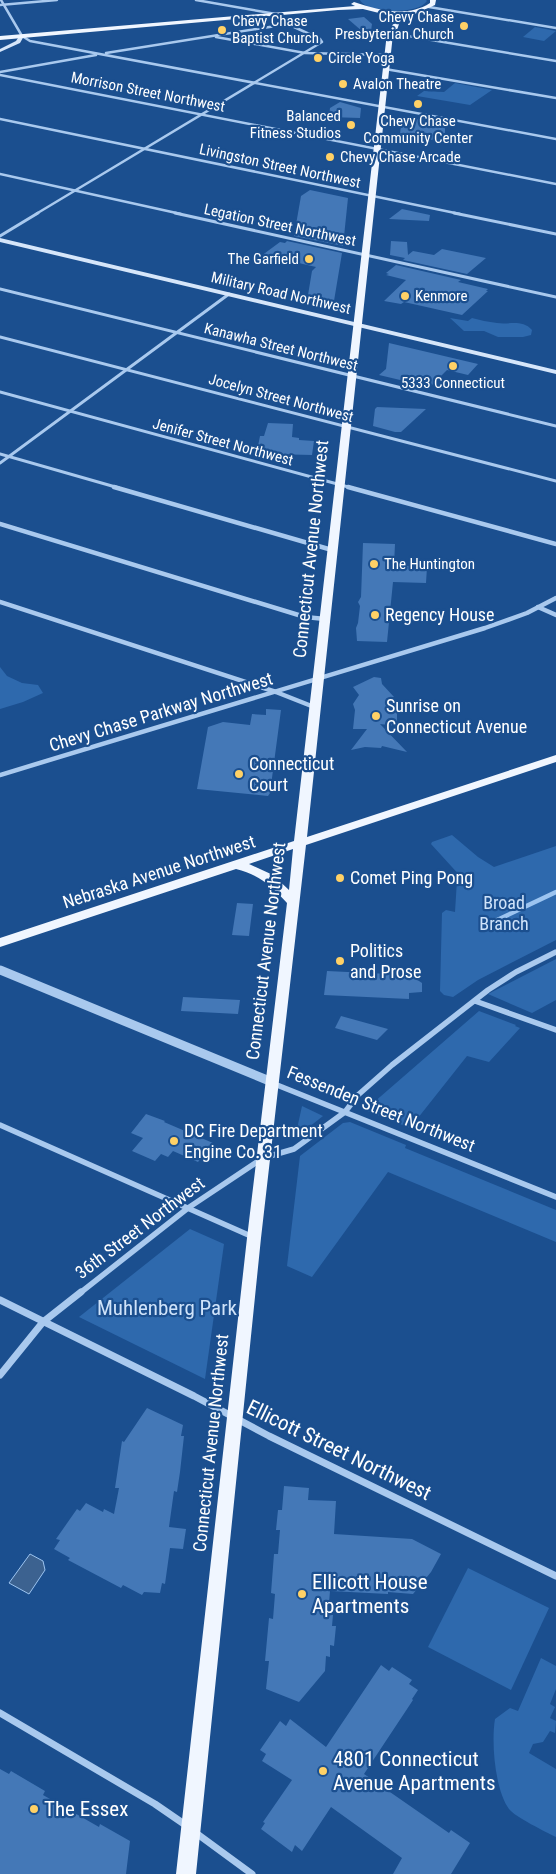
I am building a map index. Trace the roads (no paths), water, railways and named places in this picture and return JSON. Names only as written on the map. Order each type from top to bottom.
[{"type":"main road","points":[[387,30],[394,30],[397,20],[429,7],[434,0]]},
{"type":"main road","points":[[338,8],[352,1],[383,19]]},
{"type":"main road","points":[[0,38],[338,8],[393,12],[417,11]]},
{"type":"main road","name":"Connecticut Avenue Northwest","points":[[186,1874],[254,1238],[358,324],[387,56],[387,30]]},
{"type":"main road","points":[[0,51],[18,42],[22,36]]},
{"type":"main road","name":"Military Road Northwest","points":[[0,238],[556,372]]},
{"type":"main road","name":"Nebraska Avenue Northwest","points":[[0,943],[556,758]]},
{"type":"main road","points":[[236,865],[259,871],[267,876],[293,902]]},
{"type":"street","points":[[1,0],[2,5],[22,36],[30,41],[556,139]]},
{"type":"street","points":[[2,5],[57,0]]},
{"type":"street","points":[[0,238],[75,191],[305,54],[322,41],[288,24],[276,14],[196,0]]},
{"type":"street","points":[[429,7],[556,28]]},
{"type":"street","points":[[0,73],[101,54],[288,24]]},
{"type":"street","points":[[387,30],[556,61]]},
{"type":"street","points":[[212,36],[305,54],[387,56]]},
{"type":"street","points":[[385,68],[556,98]]},
{"type":"street","name":"Morrison Street Northwest","points":[[0,73],[202,115],[556,184]]},
{"type":"street","name":"Livingston Street Northwest","points":[[0,119],[556,234]]},
{"type":"street","name":"Legation Street Northwest","points":[[0,174],[556,297]]},
{"type":"street","name":"Kanawha Street Northwest","points":[[0,289],[556,426]]},
{"type":"street","points":[[0,463],[229,294]]},
{"type":"street","name":"Jocelyn Street Northwest","points":[[0,337],[556,481]]},
{"type":"street","name":"Jenifer Street Northwest","points":[[0,392],[556,544]]},
{"type":"street","points":[[0,454],[332,550]]},
{"type":"street","points":[[0,524],[305,617],[324,619]]},
{"type":"street","name":"Chevy Chase Parkway Northwest","points":[[0,775],[485,628],[556,598]]},
{"type":"street","points":[[0,602],[276,692],[315,707]]},
{"type":"street","points":[[538,607],[556,615]]},
{"type":"street","name":"36th Street Northwest","points":[[0,1375],[43,1322],[188,1208],[264,1158],[294,1149],[345,1112],[358,1095],[386,1070],[475,1000],[506,978],[556,952]]},
{"type":"street","name":"Fessenden Street Northwest","points":[[0,970],[556,1197]]},
{"type":"street","points":[[475,1000],[556,1030]]},
{"type":"street","points":[[0,1125],[254,1238]]},
{"type":"street","name":"Ellicott Street Northwest","points":[[0,1300],[556,1576]]},
{"type":"street","points":[[0,1713],[155,1804],[252,1874]]},
{"type":"waterway","name":"Broad Branch","points":[[493,922],[556,892]]},
{"type":"place","name":"Chevy Chase Presbyterian Church","points":[[464,26]]},
{"type":"place","name":"Chevy Chase Baptist Church","points":[[222,30]]},
{"type":"place","name":"Circle Yoga","points":[[318,58]]},
{"type":"place","name":"Avalon Theatre","points":[[343,84]]},
{"type":"place","name":"Chevy Chase Community Center","points":[[418,104]]},
{"type":"place","name":"Balanced Fitness Studios","points":[[351,125]]},
{"type":"place","name":"Chevy Chase Arcade","points":[[330,157]]},
{"type":"place","name":"The Garfield","points":[[309,259]]},
{"type":"place","name":"Kenmore","points":[[405,296]]},
{"type":"place","name":"5333 Connecticut","points":[[453,366]]},
{"type":"place","name":"The Huntington","points":[[374,564]]},
{"type":"place","name":"Regency House","points":[[375,615]]},
{"type":"place","name":"Sunrise on Connecticut Avenue","points":[[376,716]]},
{"type":"place","name":"Connecticut Court","points":[[239,774]]},
{"type":"place","name":"Comet Ping Pong","points":[[340,878]]},
{"type":"place","name":"Politics and Prose","points":[[340,961]]},
{"type":"place","name":"DC Fire Department Engine Co. 31","points":[[174,1141]]},
{"type":"place","name":"Ellicott House Apartments","points":[[302,1594]]},
{"type":"place","name":"4801 Connecticut Avenue Apartments","points":[[323,1771]]},
{"type":"place","name":"The Essex","points":[[34,1809]]},
{"type":"park label","name":"Muhlenberg Park","points":[[167,1308]]}]
